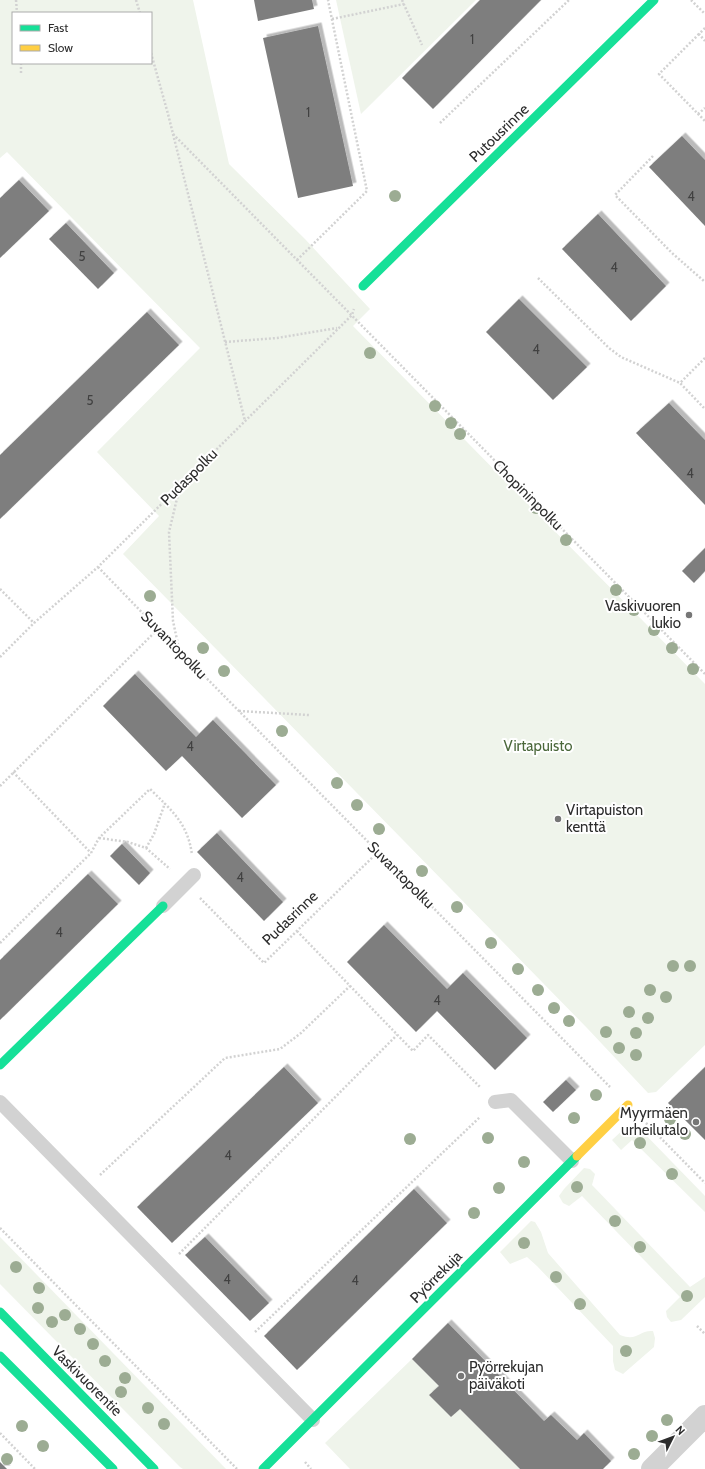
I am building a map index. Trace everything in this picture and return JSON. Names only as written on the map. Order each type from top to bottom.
[{"type":"street","name":"Putousrinne","points":[[363,286],[654,0]]},
{"type":"street","points":[[0,1065],[163,906]]},
{"type":"street","name":"Pyörrekuja","points":[[263,1469],[628,1105]]},
{"type":"street","name":"Vaskivuorentie","points":[[0,1312],[154,1469]]},
{"type":"street","points":[[0,1356],[113,1469]]},
{"type":"street","points":[[652,1469],[705,1416]]},
{"type":"lane","points":[[163,906],[190,879]]},
{"type":"lane","points":[[495,1102],[511,1100],[572,1161]]},
{"type":"lane","points":[[0,1102],[313,1420]]},
{"type":"path","points":[[16,0],[17,12]]},
{"type":"path","points":[[136,0],[140,12]]},
{"type":"path","points":[[297,260],[367,191],[328,0]]},
{"type":"path","points":[[402,0],[422,46]]},
{"type":"path","points":[[440,123],[569,0]]},
{"type":"path","points":[[691,0],[705,14]]},
{"type":"path","points":[[332,19],[404,4]]},
{"type":"path","points":[[705,28],[659,74],[705,121]]},
{"type":"path","points":[[699,34],[705,41]]},
{"type":"path","points":[[152,57],[173,134],[244,421]]},
{"type":"path","points":[[21,64],[22,74]]},
{"type":"path","points":[[698,114],[705,108]]},
{"type":"path","name":"Chopininpolku","points":[[173,134],[705,674]]},
{"type":"path","points":[[653,156],[615,195],[672,253],[705,282]]},
{"type":"path","points":[[538,278],[609,348],[621,357],[680,384],[705,409]]},
{"type":"path","name":"Pudaspolku","points":[[0,657],[34,623],[98,567],[352,315],[363,286]]},
{"type":"path","points":[[225,342],[277,338],[339,328]]},
{"type":"path","points":[[680,384],[705,358]]},
{"type":"path","points":[[179,650],[173,621],[169,532],[180,485]]},
{"type":"path","name":"Suvantopolku","points":[[98,567],[705,1183]]},
{"type":"path","points":[[0,589],[34,623]]},
{"type":"path","points":[[0,786],[158,629]]},
{"type":"path","points":[[239,711],[309,715]]},
{"type":"path","points":[[13,772],[91,853]]},
{"type":"path","points":[[0,943],[91,853],[99,838],[150,789],[182,822],[191,846],[190,879]]},
{"type":"path","points":[[99,838],[128,842],[146,848],[154,834],[165,803]]},
{"type":"path","name":"Pudasrinne","points":[[146,848],[171,870],[190,879],[264,963],[378,852]]},
{"type":"path","points":[[240,1346],[495,1102],[428,1035],[413,1051],[297,931]]},
{"type":"path","points":[[85,1189],[225,1058],[280,1049],[301,1034],[350,986]]},
{"type":"path","points":[[164,1269],[397,1034]]},
{"type":"path","points":[[0,1228],[236,1469]]},
{"type":"path","points":[[697,1326],[705,1334]]},
{"type":"path","points":[[0,1433],[35,1469]]},
{"type":"green space","name":"Virtapuisto","points":[[0,0],[193,0],[229,164],[305,239],[370,309],[353,326],[705,684],[705,1045],[656,1092],[648,1093],[587,1028],[123,554],[159,516],[97,452],[200,348],[7,152],[0,158]]},
{"type":"green space","points":[[336,0],[476,0],[361,114]]},
{"type":"green space","points":[[637,1126],[705,1196],[705,1212],[632,1140],[621,1150],[612,1140],[625,1128]]},
{"type":"green space","points":[[584,1168],[590,1169],[595,1174],[592,1185],[690,1287],[705,1277],[705,1297],[681,1320],[671,1322],[667,1317],[666,1311],[680,1297],[582,1196],[569,1206],[563,1203],[559,1196]]},
{"type":"green space","points":[[531,1221],[535,1222],[541,1232],[548,1253],[620,1335],[634,1337],[644,1332],[653,1331],[655,1338],[654,1347],[623,1374],[615,1370],[613,1361],[613,1346],[537,1266],[527,1257],[510,1264],[500,1252]]},
{"type":"green space","points":[[0,1237],[226,1469],[183,1469],[180,1467],[0,1284]]},
{"type":"green space","points":[[412,1359],[439,1386],[430,1395],[451,1417],[460,1409],[520,1469],[350,1469],[325,1443]]},
{"type":"building","points":[[254,0],[312,0],[314,9],[258,21]]},
{"type":"building","points":[[480,0],[541,0],[433,109],[402,78]]},
{"type":"building","points":[[318,26],[353,186],[298,198],[263,38]]},
{"type":"building","points":[[682,136],[705,160],[705,226],[649,167]]},
{"type":"building","points":[[19,180],[49,211],[0,258],[0,198]]},
{"type":"building","points":[[598,214],[666,286],[631,321],[562,249]]},
{"type":"building","points":[[66,223],[114,273],[98,289],[49,239]]},
{"type":"building","points":[[519,299],[587,367],[553,400],[486,332]]},
{"type":"building","points":[[147,312],[179,345],[0,519],[0,455]]},
{"type":"building","points":[[669,403],[705,440],[705,505],[636,433]]},
{"type":"building","points":[[705,548],[705,571],[694,583],[682,571]]},
{"type":"building","points":[[135,674],[196,737],[213,720],[276,785],[242,818],[182,756],[166,771],[103,706]]},
{"type":"building","points":[[217,833],[283,902],[264,921],[197,852]]},
{"type":"building","points":[[122,844],[150,873],[139,885],[110,856]]},
{"type":"building","points":[[88,874],[118,904],[0,1020],[0,960]]},
{"type":"building","points":[[384,925],[447,989],[463,973],[527,1038],[495,1070],[437,1011],[416,1032],[347,962]]},
{"type":"building","points":[[284,1067],[318,1103],[172,1243],[137,1207]]},
{"type":"building","name":"Myyrmäen urheilutalo","points":[[705,1067],[705,1140],[668,1103]]},
{"type":"building","points":[[566,1080],[576,1090],[553,1112],[543,1102]]},
{"type":"building","points":[[414,1189],[447,1223],[297,1370],[264,1336]]},
{"type":"building","points":[[205,1237],[269,1303],[250,1321],[185,1255]]},
{"type":"building","points":[[448,1323],[544,1421],[551,1415],[577,1440],[584,1433],[611,1461],[603,1469],[520,1469],[460,1409],[451,1417],[429,1395],[439,1386],[412,1359]]},
{"type":"building","points":[[0,1462],[7,1469],[0,1469]]},
{"type":"traffic: fast","points":[[363,286],[654,0]]},
{"type":"traffic: fast","points":[[0,1065],[163,906]]},
{"type":"traffic: fast","points":[[263,1469],[577,1156]]},
{"type":"traffic: fast","points":[[0,1312],[154,1469]]},
{"type":"traffic: fast","points":[[0,1356],[113,1469]]},
{"type":"traffic: slow","points":[[577,1156],[628,1105]]},
{"type":"place","name":"Vaskivuoren lukio","points":[[689,615]]},
{"type":"place","name":"Virtapuiston kenttä","points":[[558,819]]},
{"type":"place","name":"Myyrmäen urheilutalo","points":[[696,1122]]},
{"type":"place","name":"Pyörrekujan päiväkoti","points":[[461,1376]]}]
